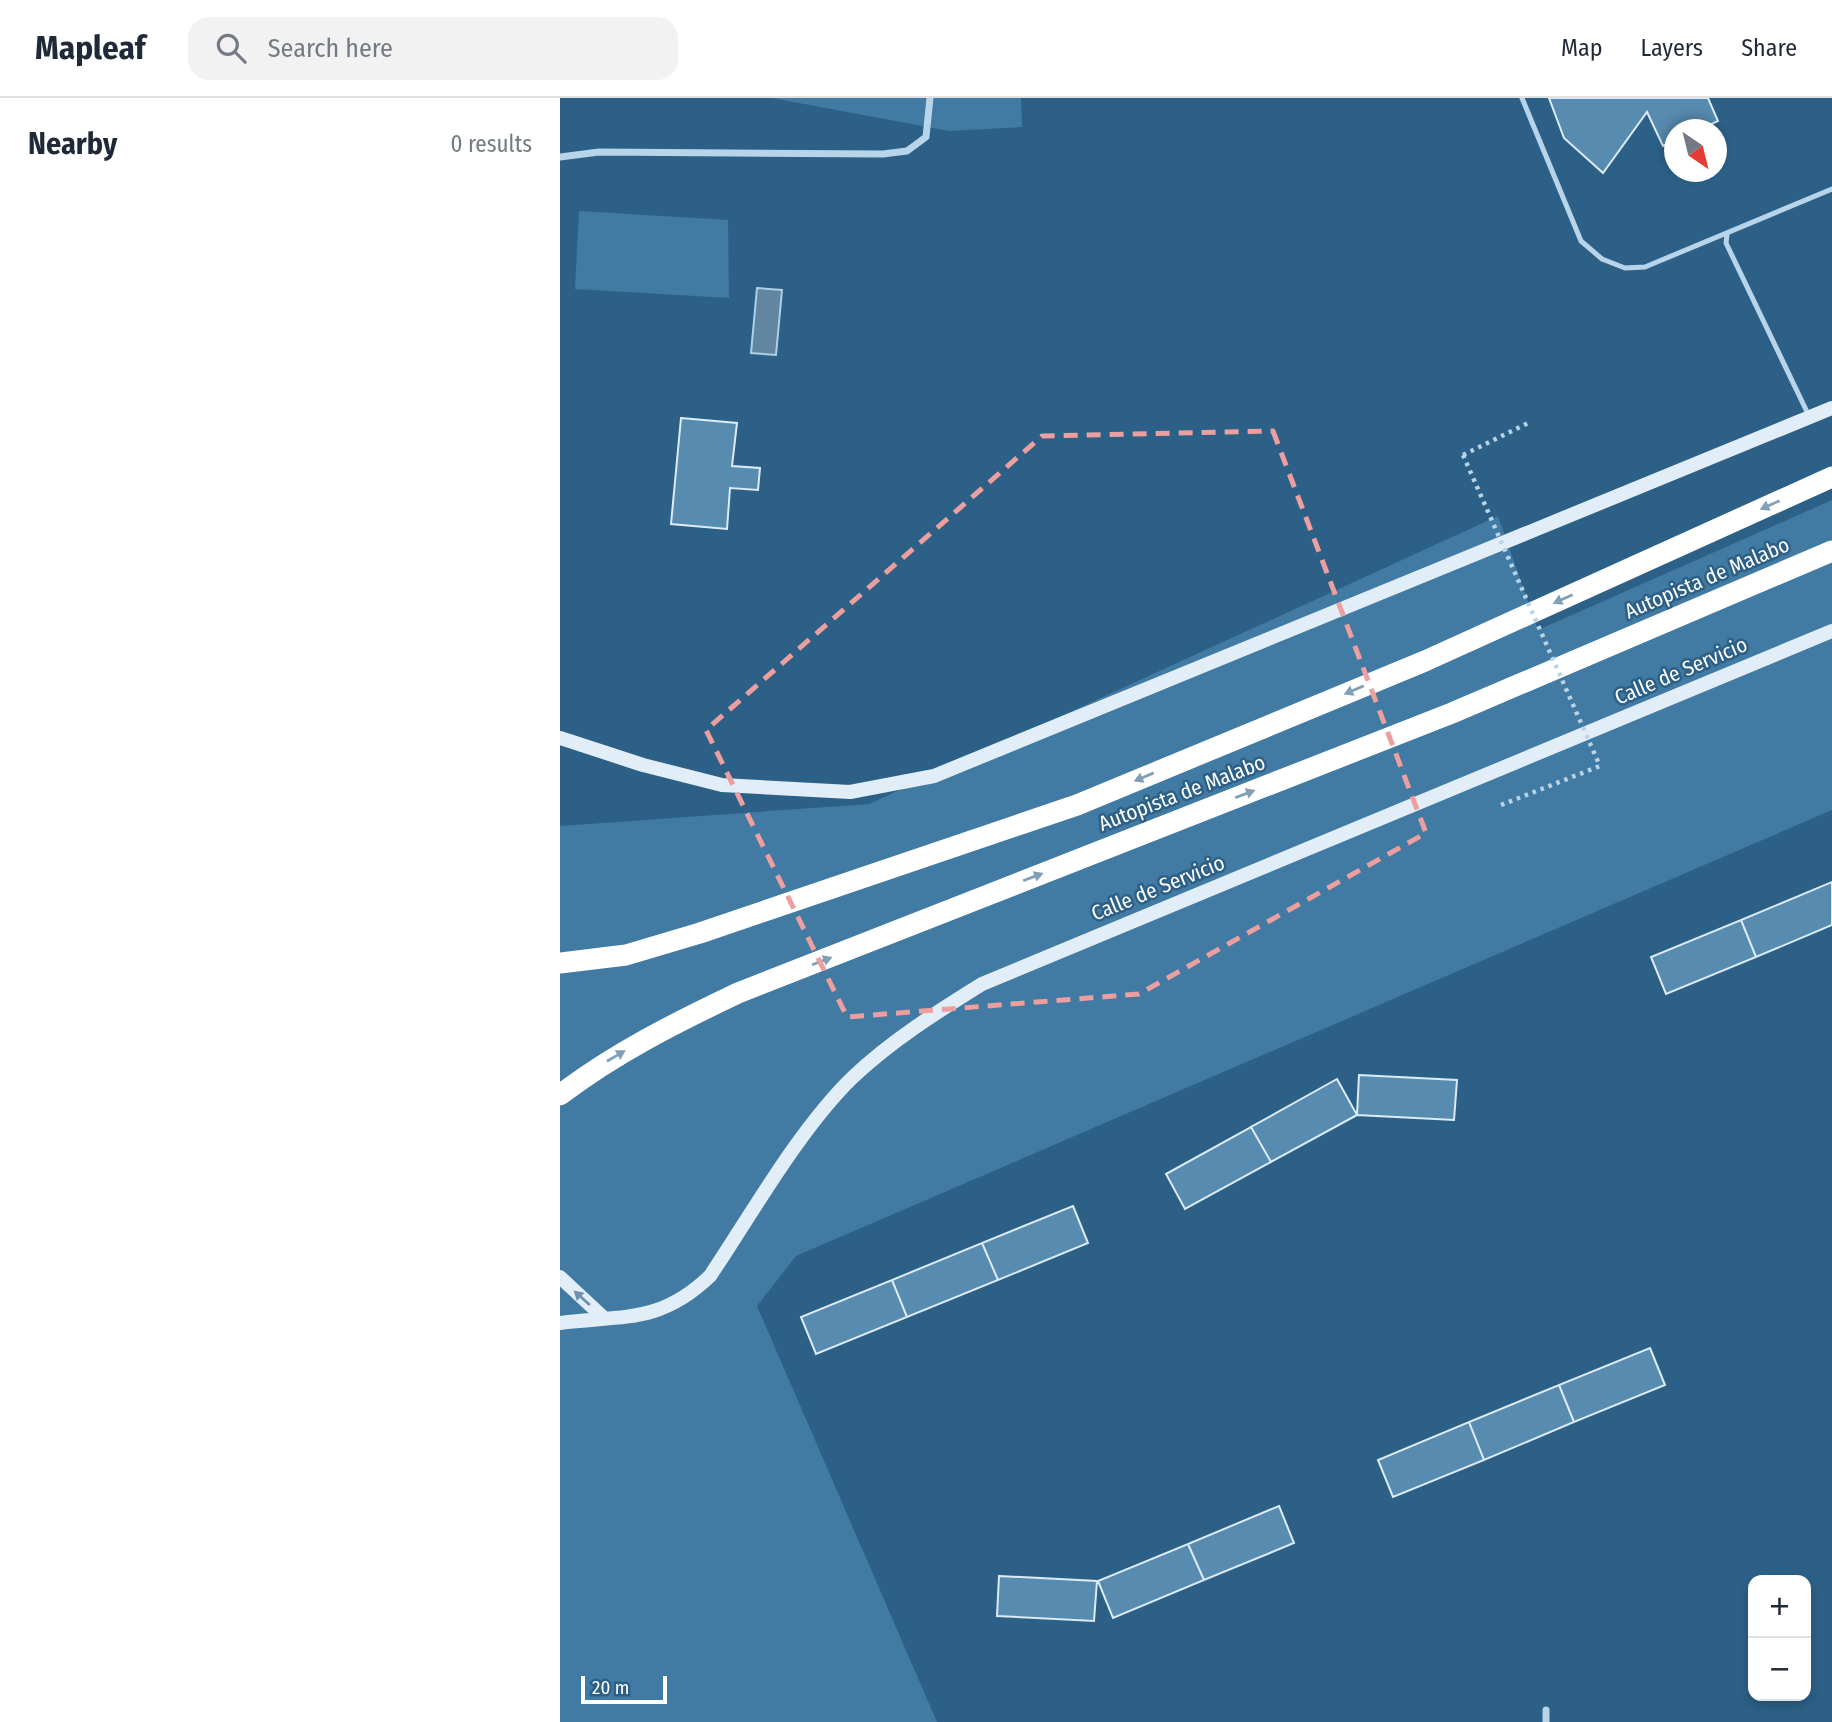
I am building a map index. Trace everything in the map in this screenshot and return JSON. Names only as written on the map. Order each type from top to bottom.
[{"type":"highway","name":"Autopista de Malabo","points":[[560,963],[626,955],[700,933],[1077,805],[1425,661],[1832,477]]},
{"type":"highway","name":"Autopista de Malabo","points":[[560,1095],[594,1069],[666,1027],[738,993],[1452,713],[1832,551]]},
{"type":"street","points":[[560,157],[599,152],[883,154],[907,151],[926,136],[930,98]]},
{"type":"street","points":[[560,738],[643,765],[722,785],[850,792],[934,776],[1832,408]]},
{"type":"street","name":"Calle de Servicio","points":[[560,1323],[653,1314],[696,1290],[710,1276],[808,1131],[852,1078],[928,1017],[982,984],[1832,632]]},
{"type":"street","points":[[560,1277],[604,1318]]},
{"type":"street","points":[[1546,1710],[1546,1722]]},
{"type":"lane","points":[[1522,98],[1581,241],[1602,259],[1625,268],[1645,267],[1832,189]]},
{"type":"lane","points":[[1727,234],[1726,243],[1810,418]]},
{"type":"path","points":[[1501,805],[1600,766],[1463,455],[1528,423]]},
{"type":"highlighted area","points":[[1273,431],[1426,833],[1139,994],[847,1017],[706,730],[1042,436]]},
{"type":"shaded area","points":[[772,98],[1021,98],[1022,127],[949,131]]},
{"type":"shaded area","points":[[579,211],[728,220],[729,298],[575,289]]},
{"type":"shaded area","points":[[757,288],[782,290],[776,355],[751,353]]},
{"type":"shaded area","points":[[1832,500],[1832,810],[796,1256],[757,1306],[937,1722],[560,1722],[560,826],[869,804],[1498,516],[1538,630]]},
{"type":"building","points":[[1549,98],[1708,98],[1717,119],[1664,119],[1663,146],[1647,112],[1603,173],[1564,138]]},
{"type":"building","points":[[681,418],[737,423],[732,466],[760,468],[758,490],[730,488],[727,529],[671,524]]},
{"type":"building","points":[[1832,882],[1832,925],[1756,957],[1741,920]]},
{"type":"building","points":[[1741,920],[1756,957],[1666,994],[1651,957]]},
{"type":"building","points":[[1359,1075],[1457,1080],[1454,1120],[1357,1115]]},
{"type":"building","points":[[1337,1079],[1357,1115],[1271,1162],[1251,1127]]},
{"type":"building","points":[[1251,1127],[1271,1162],[1185,1209],[1166,1174]]},
{"type":"building","points":[[1073,1206],[1088,1243],[998,1280],[982,1243]]},
{"type":"building","points":[[982,1243],[998,1280],[907,1317],[892,1280]]},
{"type":"building","points":[[892,1280],[907,1317],[816,1354],[801,1317]]},
{"type":"building","points":[[1650,1348],[1665,1385],[1574,1422],[1559,1385]]},
{"type":"building","points":[[1559,1385],[1574,1422],[1484,1460],[1469,1422]]},
{"type":"building","points":[[1469,1422],[1484,1460],[1393,1497],[1378,1460]]},
{"type":"building","points":[[1279,1506],[1294,1543],[1204,1580],[1188,1544]]},
{"type":"building","points":[[1188,1544],[1204,1580],[1113,1618],[1098,1581]]},
{"type":"building","points":[[999,1576],[1097,1581],[1094,1621],[997,1616]]}]
